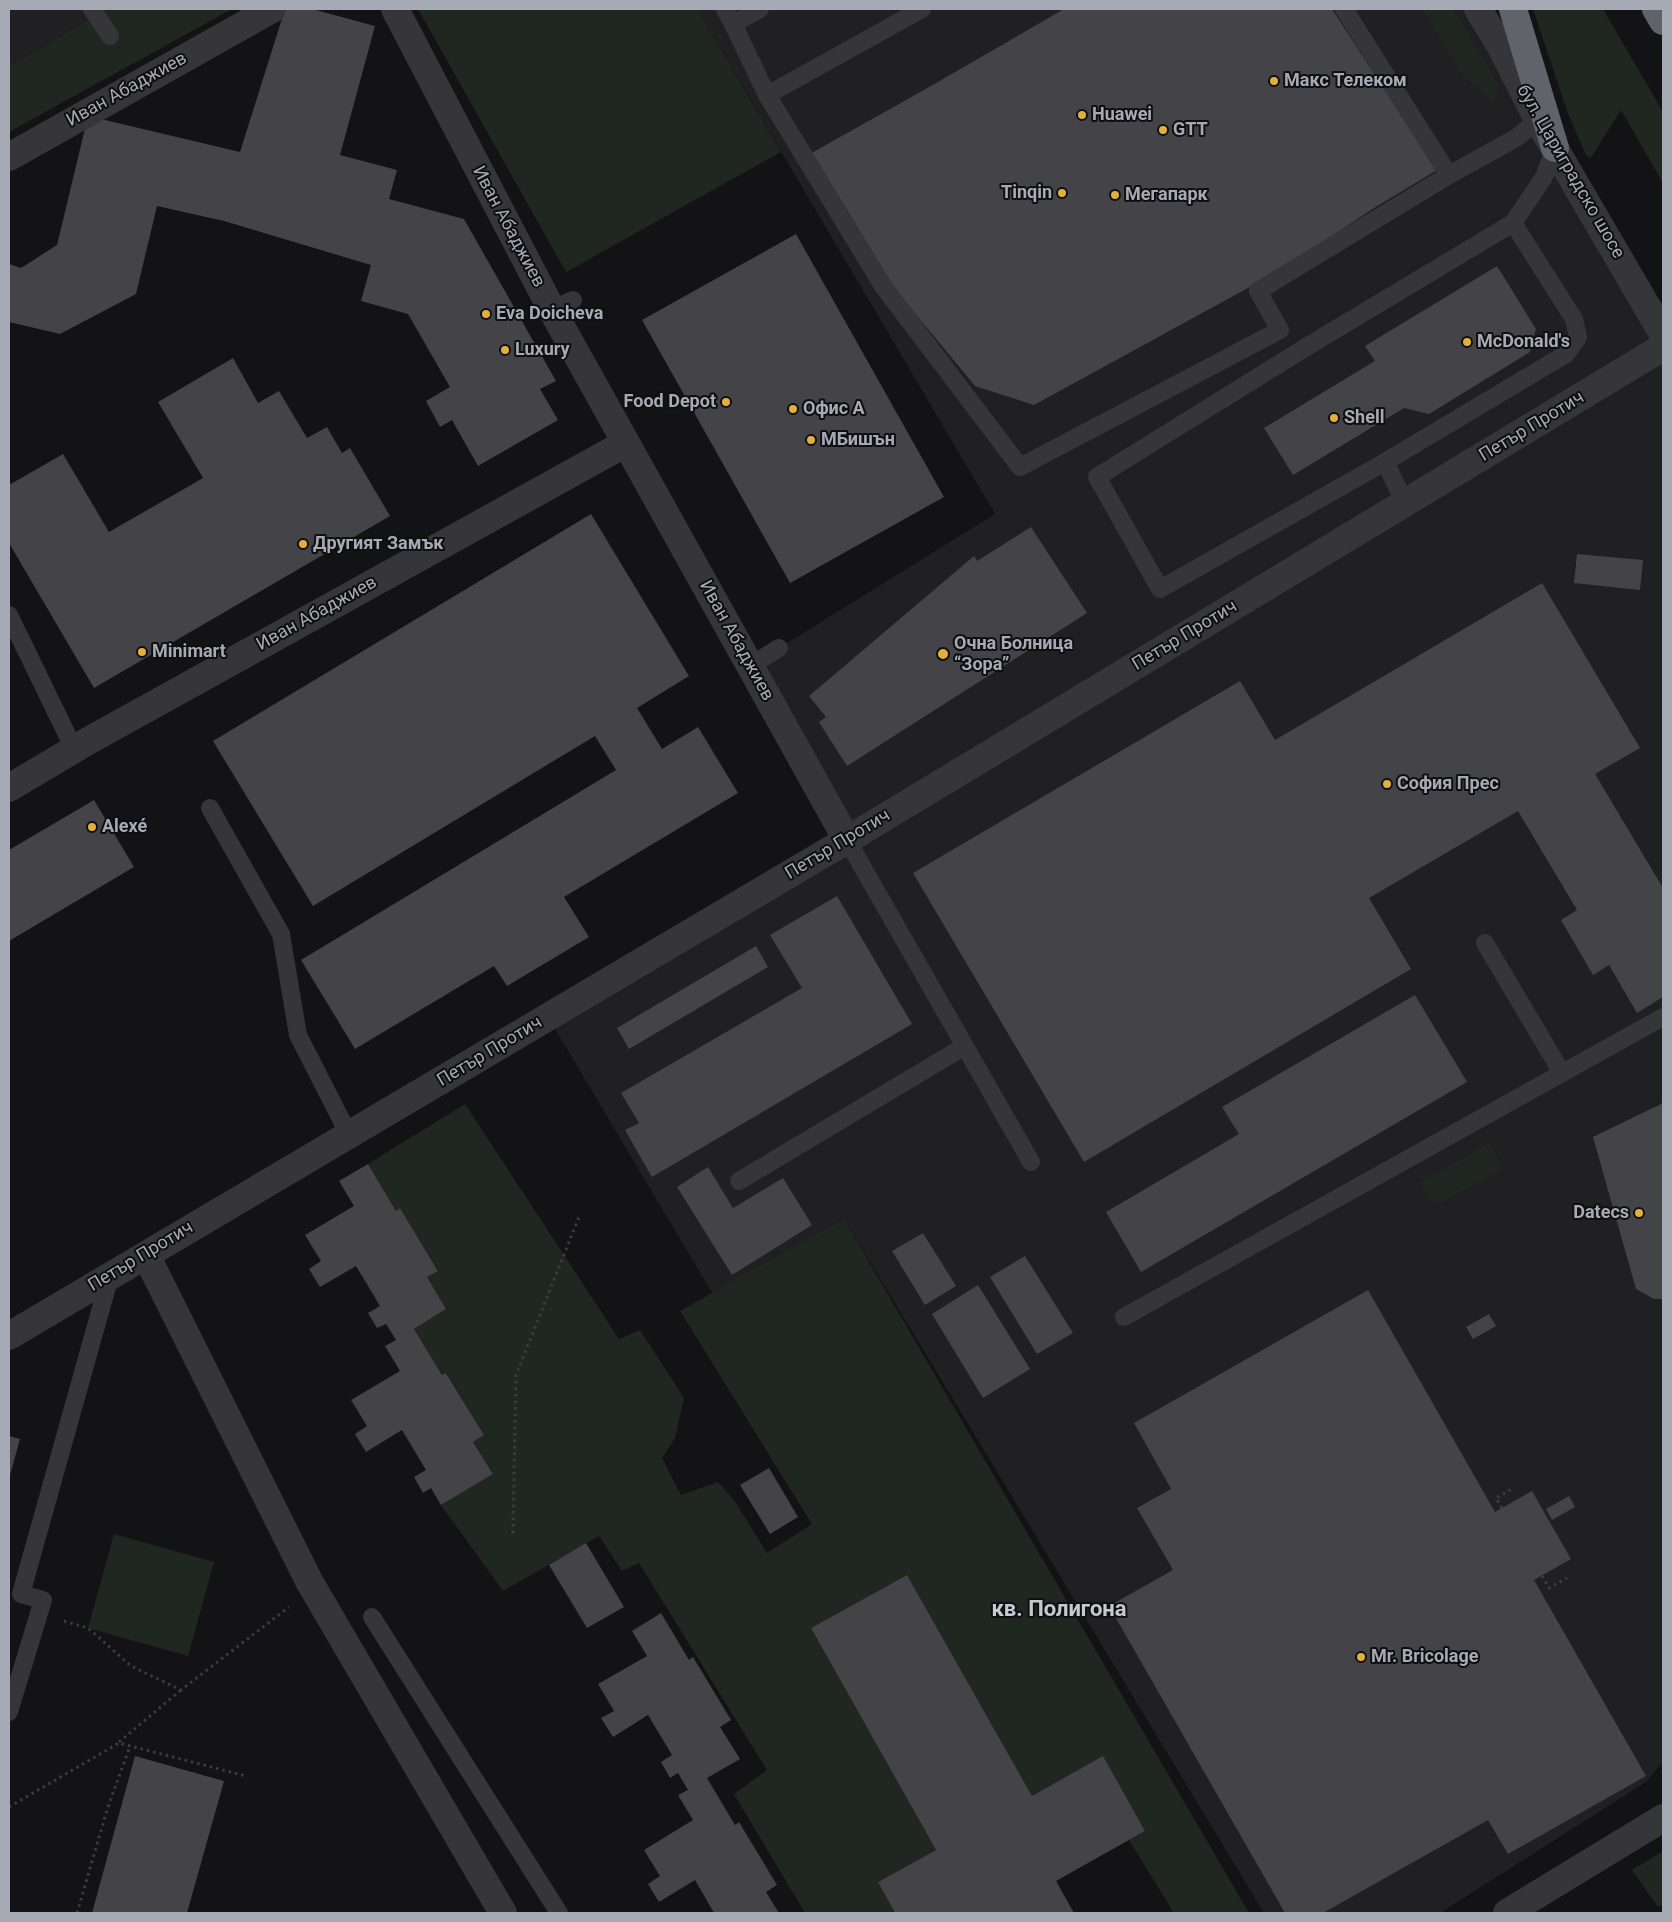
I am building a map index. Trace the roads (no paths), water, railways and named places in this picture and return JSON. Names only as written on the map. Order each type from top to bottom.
[{"type":"highway","points":[[1513,9],[1555,148]]},
{"type":"highway","points":[[1656,9],[1663,21]]},
{"type":"street","name":"Иван Абаджиев","points":[[9,157],[272,9]]},
{"type":"street","name":"Иван Абаджиев","points":[[395,9],[562,305],[626,443],[847,840]]},
{"type":"street","name":"бул. Цариградско шосе","points":[[1478,9],[1500,45],[1538,120],[1663,334]]},
{"type":"street","name":"Петър Протич","points":[[9,1336],[847,840],[1663,348]]},
{"type":"street","name":"Иван Абаджиев","points":[[9,788],[74,749],[626,443]]},
{"type":"street","points":[[146,1255],[309,1581],[503,1913]]},
{"type":"street","points":[[1507,1913],[1663,1818]]},
{"type":"lane","points":[[92,9],[110,36]]},
{"type":"lane","points":[[760,9],[729,16],[767,95],[883,286],[1020,467],[1280,330],[1258,291],[1449,175],[1516,138],[1538,120]]},
{"type":"lane","points":[[767,95],[922,9]]},
{"type":"lane","points":[[1344,9],[1449,175]]},
{"type":"lane","points":[[1513,223],[1574,319],[1578,336],[1566,354],[1385,462],[1160,589],[1097,477],[1308,346],[1513,223],[1544,177],[1555,148]]},
{"type":"lane","points":[[1385,462],[1405,503]]},
{"type":"lane","points":[[9,616],[74,749]]},
{"type":"lane","points":[[750,666],[779,648]]},
{"type":"lane","points":[[210,808],[281,934],[298,1035],[349,1135]]},
{"type":"lane","points":[[847,840],[1031,1162]]},
{"type":"lane","points":[[1485,943],[1562,1073]]},
{"type":"lane","points":[[1124,1317],[1663,1017]]},
{"type":"lane","points":[[739,1181],[965,1046]]},
{"type":"lane","points":[[9,1712],[43,1600],[21,1594],[110,1276]]},
{"type":"lane","points":[[372,1617],[559,1913]]},
{"type":"place","name":"Макс Телеком","points":[[1274,81]]},
{"type":"place","name":"Huawei","points":[[1082,115]]},
{"type":"place","name":"GTT","points":[[1163,130]]},
{"type":"place","name":"Tinqin","points":[[1062,193]]},
{"type":"place","name":"Мегапарк","points":[[1115,195]]},
{"type":"place","name":"Eva Doicheva","points":[[486,314]]},
{"type":"place","name":"McDonald's","points":[[1467,342]]},
{"type":"place","name":"Luxury","points":[[505,350]]},
{"type":"place","name":"Food Depot","points":[[726,402]]},
{"type":"place","name":"Офис А","points":[[793,409]]},
{"type":"place","name":"Shell","points":[[1334,418]]},
{"type":"place","name":"МБишън","points":[[811,440]]},
{"type":"place","name":"Другият Замък","points":[[303,544]]},
{"type":"place","name":"Minimart","points":[[142,652]]},
{"type":"place","name":"Очна Болница “Зора”","points":[[943,654]]},
{"type":"place","name":"София Прес","points":[[1387,784]]},
{"type":"place","name":"Alexé","points":[[92,827]]},
{"type":"place","name":"Datecs","points":[[1639,1213]]},
{"type":"place","name":"Mr. Bricolage","points":[[1361,1657]]},
{"type":"district","name":"кв. Полигона","points":[[1059,1610]]}]
